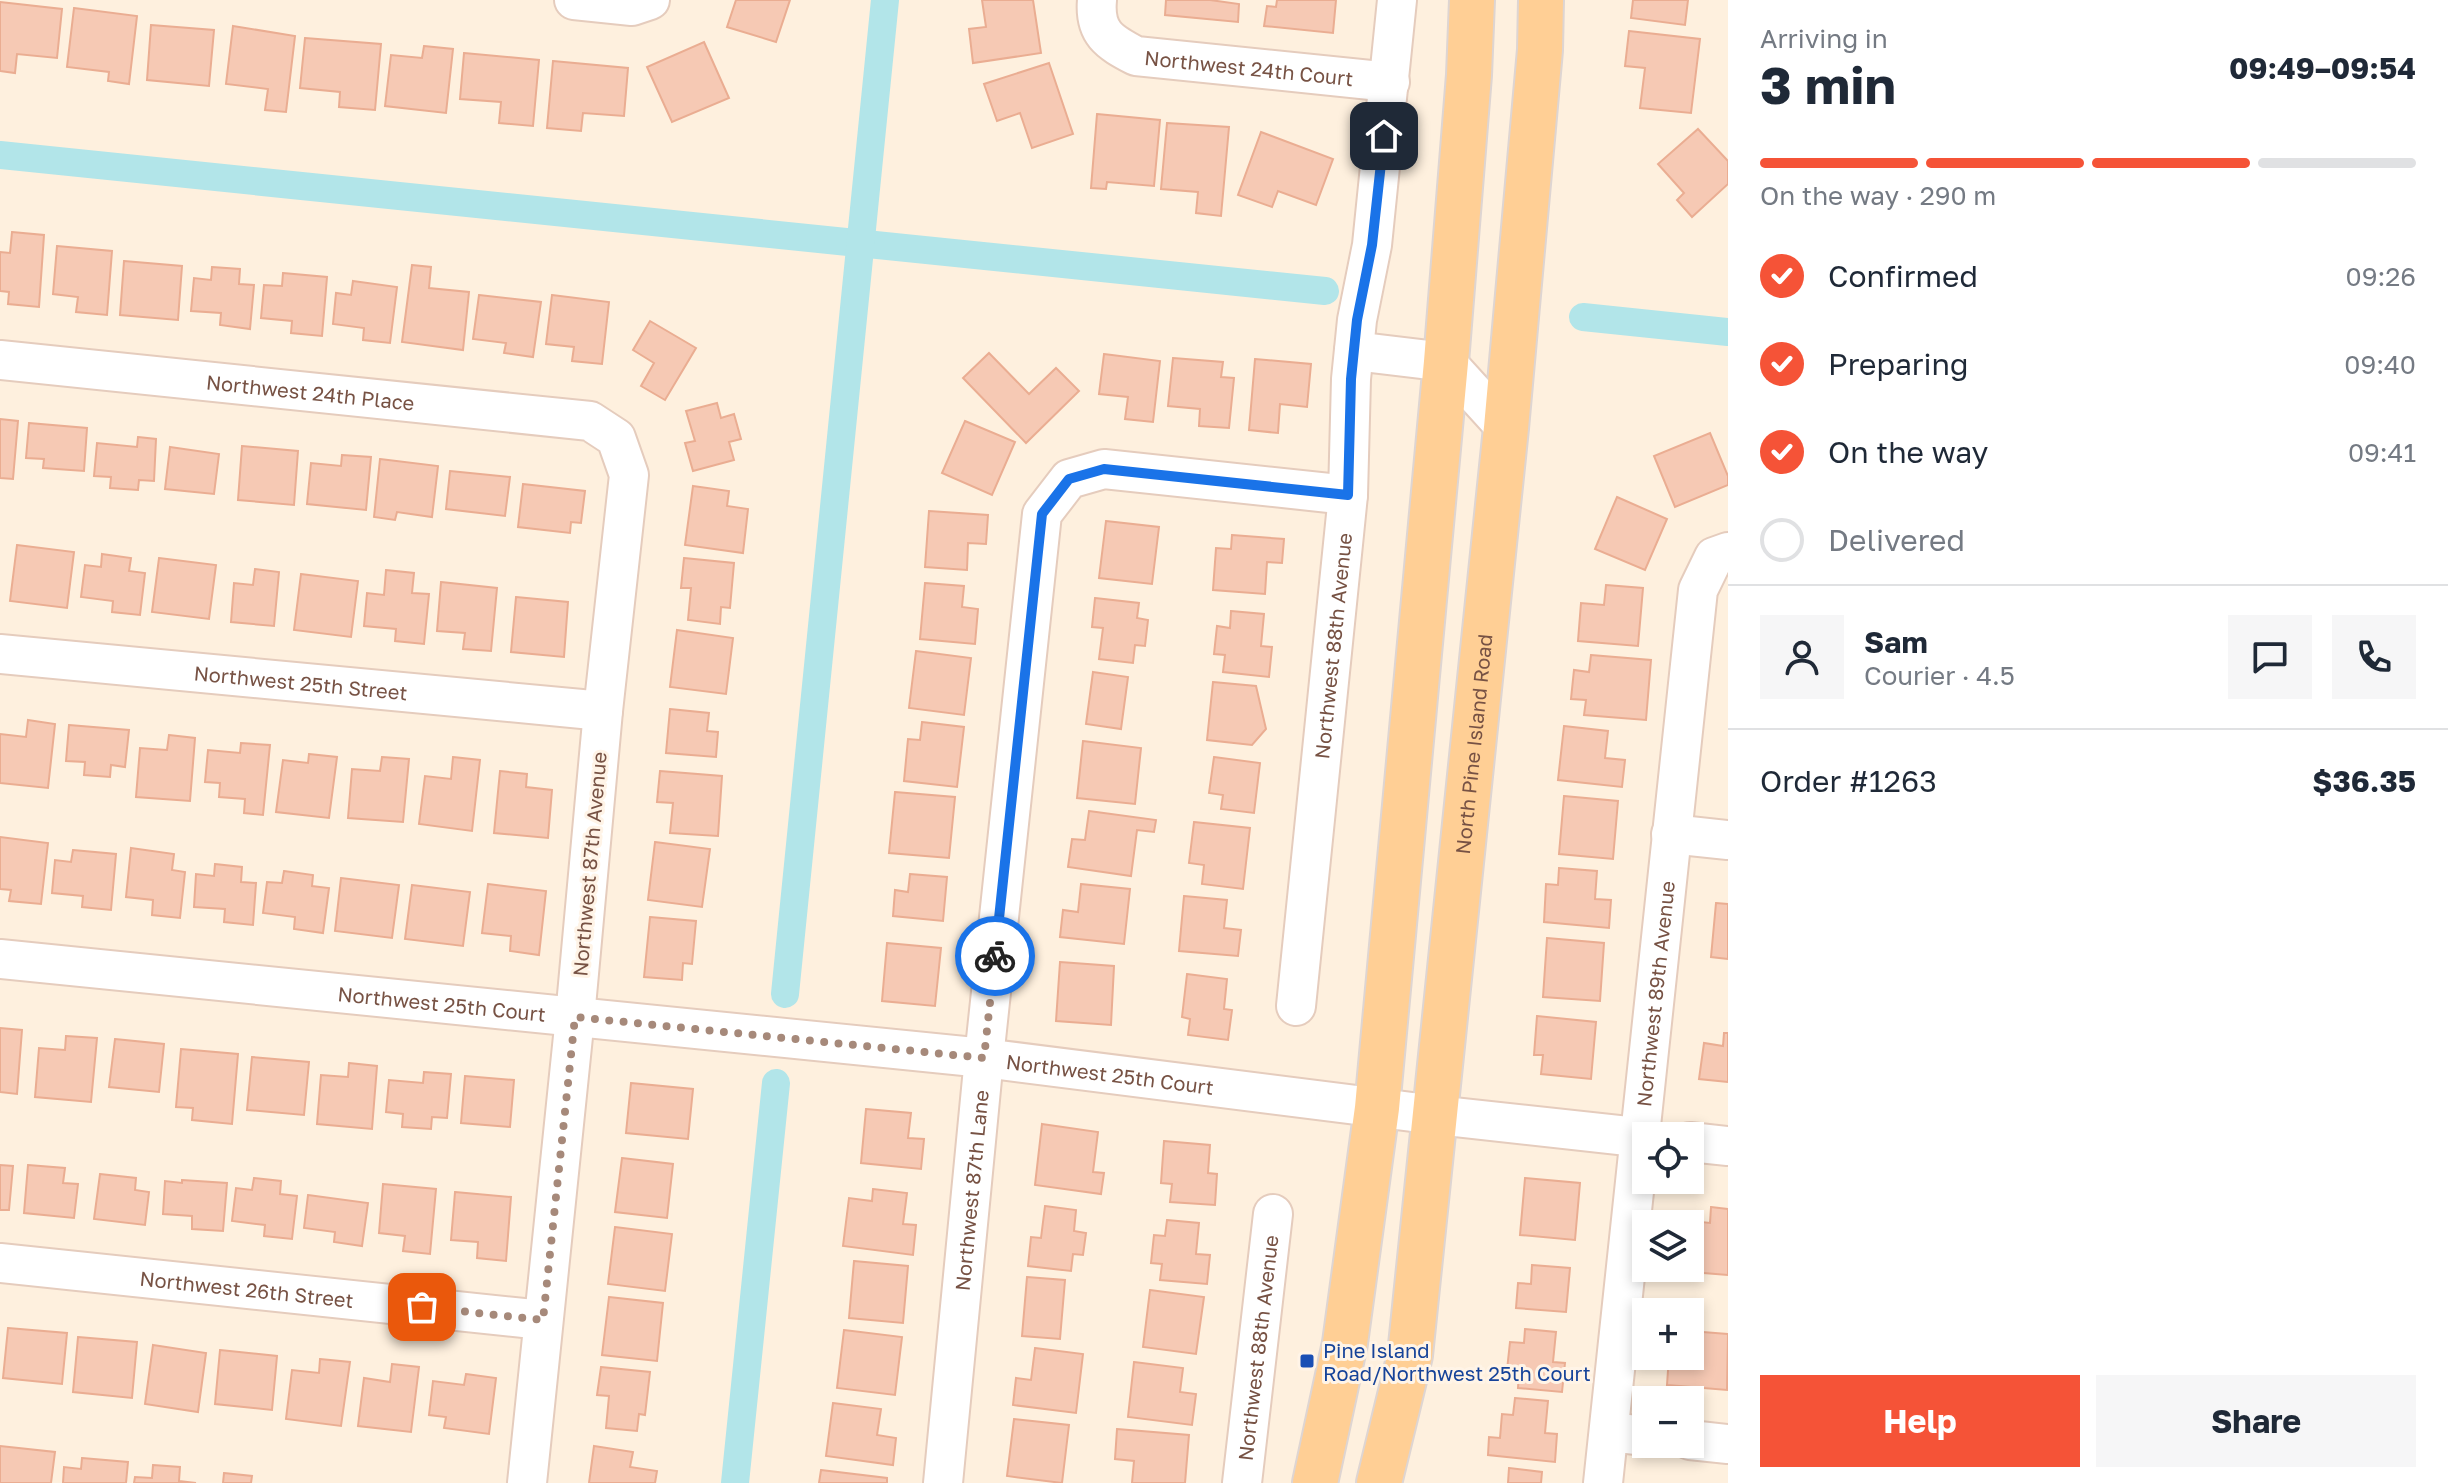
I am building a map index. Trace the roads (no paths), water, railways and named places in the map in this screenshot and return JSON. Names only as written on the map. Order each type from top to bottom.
[{"type":"main road","points":[[1315,1483],[1345,1343],[1377,1108],[1446,362],[1472,0]]},
{"type":"main road","name":"North Pine Island Road","points":[[1379,1483],[1410,1355],[1506,428],[1540,50],[1541,0]]},
{"type":"street","points":[[574,0],[632,6],[650,0]]},
{"type":"street","name":"Northwest 24th Court","points":[[1097,0],[1095,18],[1109,42],[1136,56],[1390,82]]},
{"type":"street","name":"Northwest 88th Avenue","points":[[1296,1006],[1348,495],[1354,351],[1372,245],[1397,0]]},
{"type":"street","points":[[1354,351],[1446,362],[1506,428]]},
{"type":"street","name":"Northwest 24th Place","points":[[0,360],[590,421],[616,438]]},
{"type":"street","name":"Northwest 87th Avenue","points":[[527,1483],[629,475],[616,438]]},
{"type":"street","name":"Northwest 87th Lane","points":[[943,1483],[984,1058],[1042,514],[1069,479],[1104,469],[1348,495]]},
{"type":"street","name":"Northwest 89th Avenue","points":[[1644,1122],[1698,590],[1721,555]]},
{"type":"street","name":"Northwest 25th Street","points":[[0,654],[603,711]]},
{"type":"street","points":[[1671,834],[1728,840]]},
{"type":"street","name":"Northwest 25th Court","points":[[0,959],[984,1058],[1632,1137]]},
{"type":"street","points":[[1704,1143],[1728,1146]]},
{"type":"street","name":"Northwest 89th Avenue","points":[[1603,1483],[1628,1434],[1639,1194]]},
{"type":"street","name":"Northwest 88th Avenue","points":[[1242,1483],[1273,1214]]},
{"type":"street","name":"Northwest 26th Street","points":[[0,1263],[543,1320]]},
{"type":"street","points":[[1704,1441],[1728,1444]]},
{"type":"waterway","points":[[785,994],[885,0]]},
{"type":"waterway","points":[[0,155],[1325,291]]},
{"type":"waterway","points":[[1583,317],[1728,332]]},
{"type":"waterway","points":[[735,1483],[776,1083]]},
{"type":"place","name":"Pine Island Road/Northwest 25th Court","points":[[1307,1361]]}]
